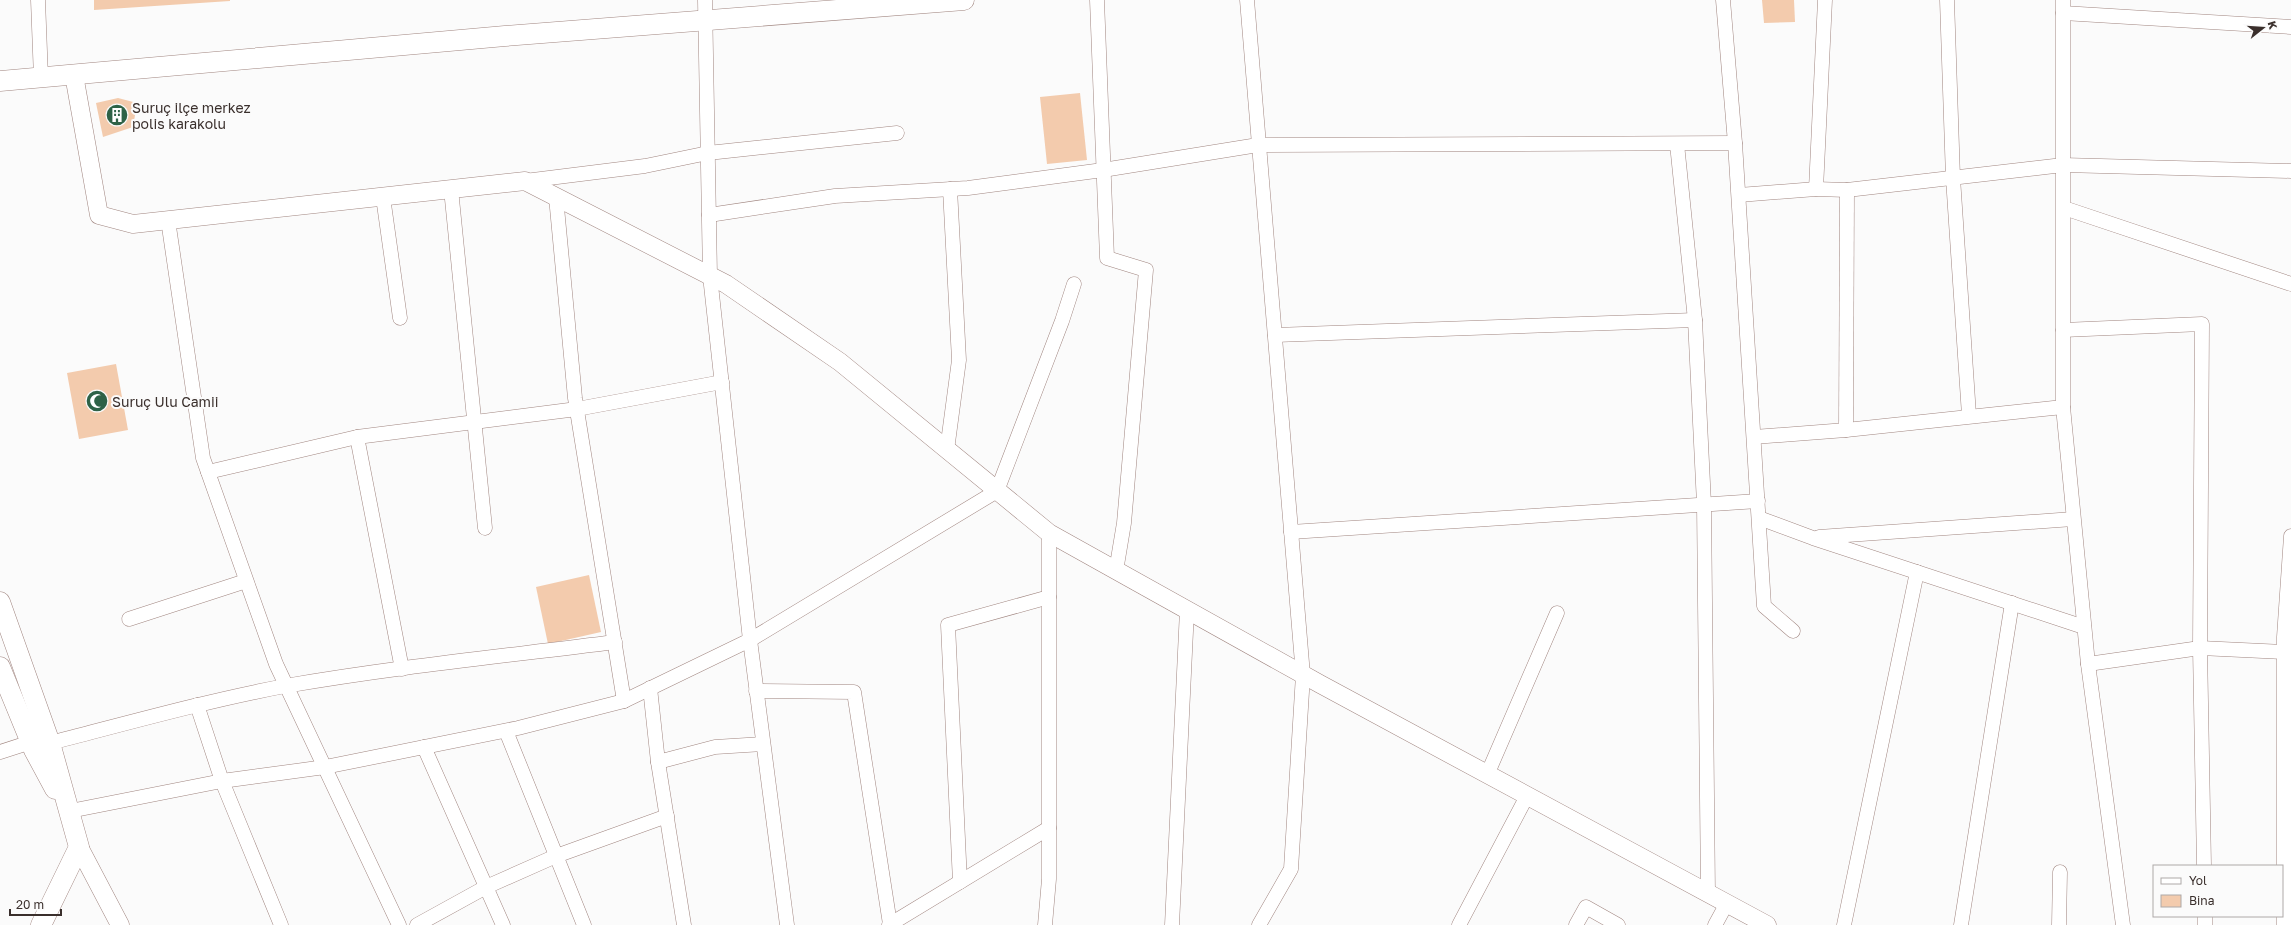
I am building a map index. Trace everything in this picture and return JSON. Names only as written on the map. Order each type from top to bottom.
[{"type":"main road","points":[[0,81],[705,20],[964,0]]},
{"type":"main road","points":[[0,602],[40,743]]},
{"type":"main road","points":[[0,667],[40,743],[72,817],[79,847],[40,925]]},
{"type":"street","points":[[38,0],[41,78]]},
{"type":"street","points":[[705,0],[710,276],[756,691],[787,925]]},
{"type":"street","points":[[1097,0],[1107,258],[1146,270],[1124,523],[1116,571]]},
{"type":"street","points":[[1247,0],[1303,675],[1291,869],[1259,925]]},
{"type":"street","points":[[1723,0],[1739,195],[1764,606],[1793,631]]},
{"type":"street","points":[[1816,189],[1825,0]]},
{"type":"street","points":[[1946,0],[1953,178],[1969,415]]},
{"type":"street","points":[[2123,925],[2088,664],[2063,407],[2063,7],[2291,27]]},
{"type":"street","points":[[74,75],[99,215],[133,224],[525,181],[645,166],[708,153],[897,133]]},
{"type":"street","points":[[709,215],[835,196],[950,189],[1103,170],[1258,145],[1735,143]]},
{"type":"street","points":[[1677,144],[1695,320],[1704,504],[1708,894]]},
{"type":"street","points":[[1739,195],[1816,189],[1847,190],[2063,165],[2291,171]]},
{"type":"street","points":[[525,181],[726,284],[840,362],[1049,533],[1303,675],[1767,925]]},
{"type":"street","points":[[451,189],[476,422],[484,528]]},
{"type":"street","points":[[947,450],[959,360],[950,189]]},
{"type":"street","points":[[1846,430],[1847,190]]},
{"type":"street","points":[[383,197],[400,318]]},
{"type":"street","points":[[556,197],[577,409],[624,701]]},
{"type":"street","points":[[2064,208],[2291,284]]},
{"type":"street","points":[[168,220],[203,458],[276,664],[399,925]]},
{"type":"street","points":[[72,817],[222,782],[324,767],[506,731],[624,701],[750,640],[997,491],[1062,321],[1074,284]]},
{"type":"street","points":[[1274,334],[1695,320]]},
{"type":"street","points":[[2063,330],[2202,324],[2200,648],[2204,865]]},
{"type":"street","points":[[208,472],[357,437],[577,409],[722,382]]},
{"type":"street","points":[[1754,437],[1846,430],[1969,415],[2063,407]]},
{"type":"street","points":[[357,437],[402,669]]},
{"type":"street","points":[[1291,532],[1758,501]]},
{"type":"street","points":[[1759,518],[1813,538],[2084,627]]},
{"type":"street","points":[[1813,538],[2073,519]]},
{"type":"street","points":[[1045,925],[1049,879],[1049,533]]},
{"type":"street","points":[[2284,925],[2288,885],[2284,652],[2291,536]]},
{"type":"street","points":[[1844,925],[1917,572]]},
{"type":"street","points":[[129,619],[246,581]]},
{"type":"street","points":[[960,882],[948,625],[1049,597]]},
{"type":"street","points":[[1961,925],[2012,603]]},
{"type":"street","points":[[1172,925],[1187,610]]},
{"type":"street","points":[[1487,775],[1557,613]]},
{"type":"street","points":[[0,752],[197,705],[286,686],[402,669],[615,642]]},
{"type":"street","points":[[2088,664],[2200,648],[2284,652]]},
{"type":"street","points":[[650,688],[658,762],[684,925]]},
{"type":"street","points":[[756,691],[854,692],[890,925],[1049,828]]},
{"type":"street","points":[[197,705],[222,782],[281,925]]},
{"type":"street","points":[[506,731],[584,925]]},
{"type":"street","points":[[658,762],[715,747],[763,744]]},
{"type":"street","points":[[424,747],[503,925]]},
{"type":"street","points":[[1459,925],[1527,796]]},
{"type":"street","points":[[417,925],[486,887],[556,856],[667,816]]},
{"type":"street","points":[[79,847],[120,925]]},
{"type":"street","points":[[2059,925],[2060,872]]},
{"type":"street","points":[[1715,925],[1727,904]]},
{"type":"street","points":[[1576,925],[1586,907],[1618,925]]},
{"type":"building","points":[[94,0],[230,0],[230,1],[94,10]]},
{"type":"building","points":[[1762,0],[1794,0],[1795,22],[1764,23]]},
{"type":"building","points":[[1080,93],[1087,160],[1047,164],[1040,97]]},
{"type":"building","name":"Suruç ilçe merkez polis karakolu","points":[[118,98],[137,103],[133,127],[103,137],[96,103]]},
{"type":"building","name":"Suruç Ulu Camii","points":[[116,364],[128,430],[79,439],[67,373]]},
{"type":"building","points":[[589,575],[601,632],[548,644],[536,587]]},
{"type":"place","name":"Suruç ilçe merkez polis karakolu","points":[[117,115]]},
{"type":"place","name":"Suruç Ulu Camii","points":[[97,401]]}]
